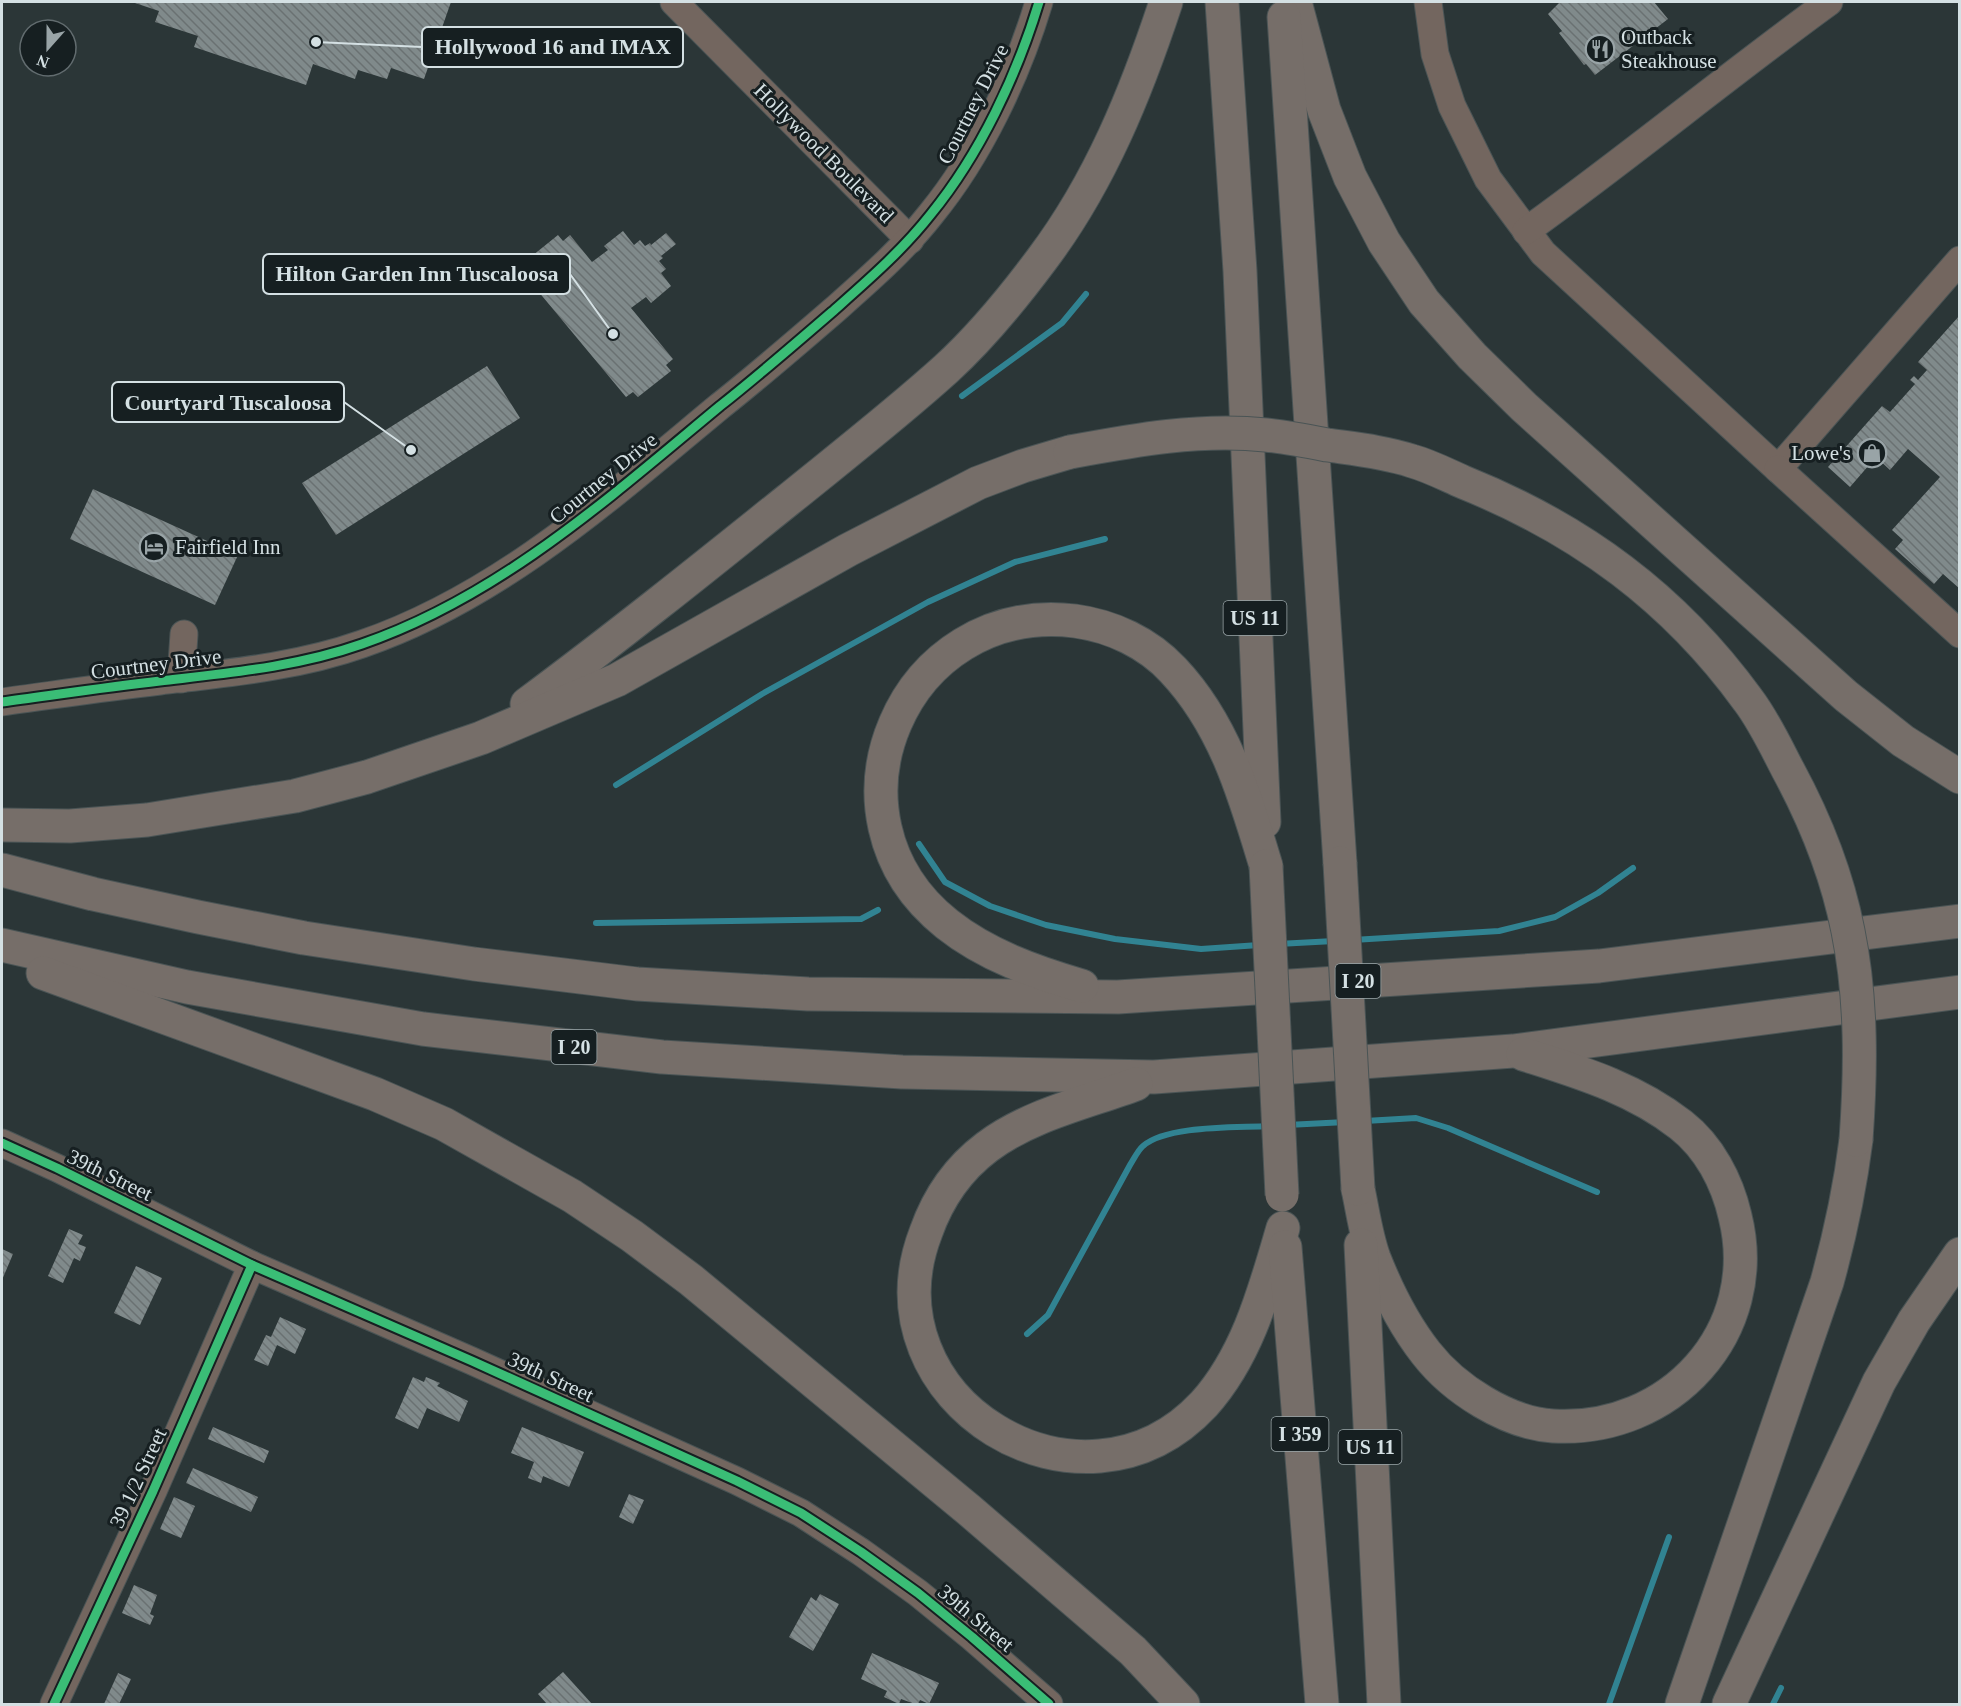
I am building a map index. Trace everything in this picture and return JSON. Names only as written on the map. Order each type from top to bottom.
[{"type":"highway","points":[[481,738],[612,642],[893,415],[948,367],[998,315],[1043,258],[1083,199],[1117,134],[1144,67],[1166,2]]},
{"type":"highway","name":"US 11","points":[[1222,2],[1240,282],[1266,866]]},
{"type":"highway","name":"US 11","points":[[1283,2],[1340,863],[1384,1704]]},
{"type":"highway","points":[[1295,2],[1324,110],[1350,177],[1384,242],[1424,302],[1472,356],[1524,407],[1838,689],[1903,741],[1959,777]]},
{"type":"highway","points":[[2,825],[70,826],[147,820],[295,796],[367,777],[481,738],[617,680],[848,550],[961,491],[1023,466],[1070,452],[1167,436],[1265,435],[1363,450],[1412,461],[1500,496],[1543,518],[1585,543],[1661,601],[1694,633],[1750,702],[1803,796],[1821,839],[1839,890],[1855,968],[1860,1037],[1860,1085],[1856,1140],[1840,1232],[1827,1282],[1682,1704]]},
{"type":"highway","points":[[1118,997],[1043,974],[1004,958],[970,940],[947,924],[922,901],[901,873],[890,848],[883,821],[880,793],[882,769],[889,737],[903,708],[921,680],[945,657],[990,630],[1014,623],[1038,620],[1071,621],[1111,629],[1154,653],[1188,687],[1227,749],[1244,793],[1266,866]]},
{"type":"highway","name":"I 359","points":[[1266,866],[1283,1228],[1322,1704]]},
{"type":"highway","name":"I 20","points":[[2,870],[198,917],[304,938],[474,964],[637,984],[808,994],[1118,997],[1599,966],[1959,921]]},
{"type":"highway","name":"I 20","points":[[2,945],[187,987],[423,1029],[662,1057],[902,1072],[1154,1077],[1513,1051],[1959,992]]},
{"type":"highway","points":[[2,957],[375,1094],[444,1124],[572,1196],[632,1236],[691,1280],[960,1503],[1133,1651],[1183,1704]]},
{"type":"highway","points":[[1358,1189],[1374,1256],[1402,1316],[1426,1354],[1444,1372],[1484,1403],[1528,1420],[1551,1425],[1575,1426],[1599,1423],[1643,1410],[1665,1398],[1684,1383],[1715,1347],[1727,1324],[1735,1301],[1741,1256],[1739,1230],[1725,1184],[1700,1143],[1682,1126],[1642,1098],[1586,1074],[1513,1051]]},
{"type":"highway","points":[[1154,1077],[1092,1101],[1046,1115],[1015,1130],[987,1147],[947,1188],[932,1215],[921,1245],[915,1276],[915,1293],[918,1327],[925,1349],[935,1371],[949,1392],[966,1409],[1006,1437],[1051,1454],[1076,1457],[1100,1456],[1148,1445],[1188,1419],[1220,1383],[1242,1346],[1258,1311],[1283,1228]]},
{"type":"highway","points":[[1730,1704],[1880,1382],[1914,1321],[1959,1254]]},
{"type":"street","name":"Hollywood Boulevard","points":[[674,2],[910,240]]},
{"type":"street","name":"Courtney Drive","points":[[2,702],[292,664],[362,645],[428,617],[492,581],[552,541],[778,359],[886,265],[910,240],[934,211],[974,152],[1007,87],[1039,2]]},
{"type":"street","points":[[1428,2],[1435,54],[1452,106],[1488,178],[1543,252],[1959,634]]},
{"type":"street","points":[[1526,231],[1829,2]]},
{"type":"street","points":[[1778,469],[1959,260]]},
{"type":"street","points":[[181,679],[184,634]]},
{"type":"street","name":"39th Street","points":[[2,1143],[252,1265],[483,1366],[737,1481],[801,1513],[918,1593],[1049,1704]]},
{"type":"street","name":"39 1/2 Street","points":[[54,1704],[153,1491],[252,1265]]},
{"type":"building","points":[[132,2],[451,2],[424,79],[391,68],[387,79],[358,70],[355,79],[313,64],[306,85],[194,47],[198,36],[155,22],[159,11]]},
{"type":"building","name":"Outback Steakhouse","points":[[1560,2],[1654,2],[1668,19],[1595,75],[1586,64],[1584,65],[1559,33],[1562,31],[1548,14]]},
{"type":"building","points":[[623,231],[634,245],[640,240],[645,246],[650,243],[651,245],[666,233],[676,244],[661,256],[663,258],[659,261],[666,269],[661,273],[671,286],[651,303],[646,297],[631,308],[673,359],[666,365],[671,371],[638,397],[633,392],[626,397],[523,273],[532,266],[527,260],[558,235],[563,241],[570,235],[592,262],[608,250],[604,246]]},
{"type":"building","name":"Lowe's","points":[[1960,315],[1960,589],[1943,574],[1934,584],[1895,549],[1903,540],[1892,530],[1940,477],[1908,449],[1890,470],[1876,457],[1850,487],[1828,467],[1882,406],[1890,412],[1915,384],[1910,380],[1914,376],[1918,380],[1927,370],[1918,362]]},
{"type":"building","points":[[487,366],[520,418],[336,535],[302,483]]},
{"type":"building","name":"Fairfield Inn","points":[[93,489],[238,555],[215,605],[70,539]]},
{"type":"building","points":[[69,1229],[83,1235],[78,1244],[86,1247],[80,1261],[74,1258],[63,1283],[48,1276]]},
{"type":"building","points":[[2,1249],[13,1254],[2,1280]]},
{"type":"building","points":[[136,1266],[162,1278],[140,1325],[114,1313]]},
{"type":"building","points":[[280,1317],[306,1329],[295,1354],[277,1345],[268,1366],[254,1360],[266,1335],[271,1337]]},
{"type":"building","points":[[413,1377],[424,1382],[426,1377],[440,1383],[437,1386],[468,1401],[459,1422],[427,1408],[418,1429],[395,1418]]},
{"type":"building","points":[[213,1427],[269,1451],[264,1463],[208,1439]]},
{"type":"building","points":[[522,1427],[584,1452],[569,1487],[543,1476],[541,1483],[528,1478],[534,1462],[511,1453]]},
{"type":"building","points":[[193,1468],[258,1497],[251,1512],[186,1483]]},
{"type":"building","points":[[629,1494],[644,1500],[633,1524],[619,1517]]},
{"type":"building","points":[[174,1497],[195,1506],[181,1538],[160,1529]]},
{"type":"building","points":[[134,1585],[157,1595],[150,1614],[154,1616],[150,1625],[122,1613]]},
{"type":"building","points":[[820,1594],[839,1604],[813,1651],[789,1637],[811,1597],[816,1601]]},
{"type":"building","points":[[872,1653],[939,1683],[929,1704],[920,1700],[918,1704],[915,1704],[901,1699],[899,1704],[884,1697],[887,1691],[861,1679]]},
{"type":"building","points":[[563,1672],[592,1704],[547,1704],[538,1694]]},
{"type":"building","points":[[118,1673],[131,1679],[119,1704],[104,1704]]},
{"type":"waterway","points":[[962,396],[1062,323],[1086,294]]},
{"type":"waterway","points":[[616,785],[762,694],[928,602],[1015,562],[1105,539]]},
{"type":"waterway","points":[[919,844],[945,882],[990,906],[1046,925],[1115,939],[1201,949],[1259,945]]},
{"type":"waterway","points":[[1353,940],[1499,931],[1555,917],[1598,893],[1633,868]]},
{"type":"waterway","points":[[596,923],[861,919],[878,910]]},
{"type":"waterway","points":[[1278,944],[1334,941]]},
{"type":"waterway","points":[[1365,1121],[1416,1118],[1448,1128],[1597,1192]]},
{"type":"waterway","points":[[1287,1125],[1346,1122]]},
{"type":"waterway","points":[[1027,1334],[1048,1315],[1130,1165],[1143,1146],[1154,1139],[1185,1131],[1268,1126]]},
{"type":"waterway","points":[[1609,1704],[1669,1537]]},
{"type":"waterway","points":[[1773,1704],[1781,1688]]},
{"type":"cycle path","points":[[2,702],[237,672],[287,664],[337,652],[412,624],[460,600],[506,572],[595,509],[637,475],[804,336],[908,241],[949,191],[981,140],[1020,57],[1039,2]]},
{"type":"cycle path","points":[[2,1143],[252,1265],[472,1361],[737,1481],[801,1513],[918,1593],[1049,1704]]},
{"type":"cycle path","points":[[54,1704],[153,1491],[252,1265]]},
{"type":"place","name":"Hollywood 16 and IMAX","points":[[316,42]]},
{"type":"place","name":"Outback Steakhouse","points":[[1600,49]]},
{"type":"place","name":"Hilton Garden Inn Tuscaloosa","points":[[613,334]]},
{"type":"place","name":"Courtyard Tuscaloosa","points":[[411,450]]},
{"type":"place","name":"Lowe's","points":[[1872,453]]},
{"type":"place","name":"Fairfield Inn","points":[[154,547]]}]
